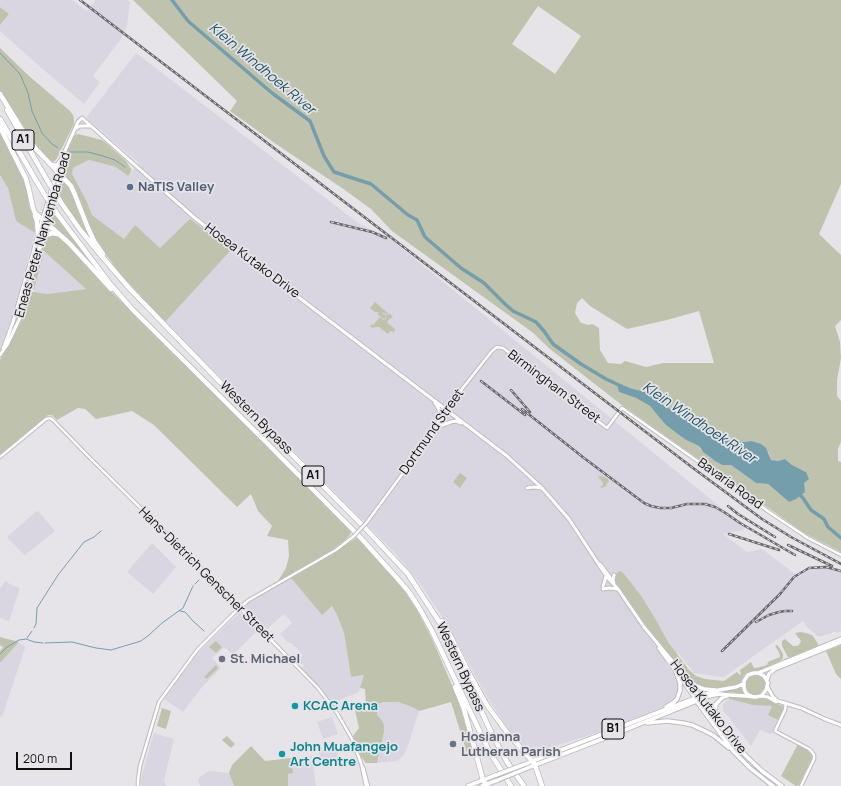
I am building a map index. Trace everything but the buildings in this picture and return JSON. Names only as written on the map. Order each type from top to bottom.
[{"type":"highway","points":[[0,94],[26,136],[36,149],[71,186],[91,234],[117,275]]},
{"type":"highway","name":"Western Bypass","points":[[0,98],[62,204],[81,231],[117,275],[230,393],[367,530],[408,574],[440,623],[492,734],[507,762],[524,786]]},
{"type":"highway","name":"Western Bypass","points":[[0,120],[58,215],[111,284],[134,311],[377,555],[409,592],[432,631],[489,751],[511,786]]},
{"type":"highway","points":[[0,126],[26,179],[37,221],[38,234]]},
{"type":"highway","points":[[52,165],[57,166],[60,162]]},
{"type":"highway","points":[[34,213],[69,243],[109,287],[134,311]]},
{"type":"highway","points":[[40,247],[46,234],[57,234]]},
{"type":"highway","points":[[408,574],[423,592],[447,630],[487,705],[531,764],[542,786]]},
{"type":"highway","points":[[432,631],[464,709],[484,784]]},
{"type":"main road","name":"Hosea Kutako Drive","points":[[82,118],[186,210],[470,428]]},
{"type":"main road","name":"Eneas Peter Nanyemba Road","points":[[0,355],[19,320],[47,224],[60,162],[75,129],[82,118]]},
{"type":"main road","points":[[75,129],[80,126],[91,126]]},
{"type":"main road","name":"Eneas Peter Nanyemba Road","points":[[3,350],[13,322],[42,220],[70,140]]},
{"type":"main road","name":"Hosea Kutako Drive","points":[[429,396],[435,399],[463,423],[507,456],[542,488],[569,519],[606,575],[611,579],[612,583],[618,589],[676,672],[747,758],[782,786]]},
{"type":"main road","points":[[434,400],[440,412],[440,419],[437,427]]},
{"type":"main road","points":[[437,427],[456,421],[463,423]]},
{"type":"main road","points":[[527,488],[542,488]]},
{"type":"main road","points":[[612,583],[614,574],[606,575],[603,587],[618,589]]},
{"type":"main road","points":[[824,648],[841,639]]},
{"type":"main road","name":"Hosea Kutako Drive","points":[[654,640],[682,673],[733,751],[750,768],[771,785]]},
{"type":"main road","points":[[753,697],[747,694],[743,684],[748,675],[754,672],[758,673],[841,642]]},
{"type":"main road","points":[[819,650],[775,669],[767,677],[768,686],[774,698],[779,701],[801,708],[841,725]]},
{"type":"main road","points":[[656,712],[674,702],[679,696],[681,687],[676,672]]},
{"type":"main road","points":[[682,673],[694,684],[708,690],[731,688],[743,684]]},
{"type":"main road","points":[[758,673],[767,680]]},
{"type":"main road","points":[[761,696],[768,686]]},
{"type":"main road","points":[[698,698],[719,690]]},
{"type":"main road","points":[[698,698],[730,694],[753,697],[761,696],[768,697],[776,702],[787,704]]},
{"type":"main road","points":[[717,721],[714,713],[716,704],[722,698],[730,694]]},
{"type":"main road","name":"B1","points":[[531,764],[656,712],[698,698]]},
{"type":"main road","name":"B1","points":[[531,764],[635,726],[698,698]]},
{"type":"main road","name":"B1","points":[[635,726],[667,721],[699,727],[713,735],[733,751]]},
{"type":"main road","points":[[484,784],[496,775],[531,764]]},
{"type":"main road","points":[[468,786],[498,780],[531,764]]},
{"type":"street","name":"Dortmund Street","points":[[138,786],[140,766],[161,699],[198,649],[239,608],[253,597],[336,550],[354,536],[367,522],[437,427],[462,389],[492,351],[497,347],[501,347]]},
{"type":"street","name":"Birmingham Street","points":[[501,347],[607,428],[622,408]]},
{"type":"street","name":"Bavaria Road","points":[[622,408],[768,512],[808,538],[841,555]]},
{"type":"street","name":"Hans-Dietrich Genscher Street","points":[[0,457],[43,421],[50,418],[54,421],[318,688],[348,731],[361,763],[367,786]]},
{"type":"street","points":[[787,704],[775,731],[803,745],[814,755],[814,759],[801,786]]},
{"type":"shaded area","points":[[0,0],[72,0],[87,11],[95,0],[128,0],[130,2],[127,26],[121,39],[93,76],[100,82],[84,104],[0,31],[0,25],[9,14],[0,7]]},
{"type":"shaded area","points":[[136,53],[361,225],[388,237],[724,510],[746,526],[743,530],[723,534],[747,552],[762,549],[799,577],[814,569],[825,568],[841,572],[841,631],[819,637],[809,629],[803,621],[724,677],[694,673],[678,653],[665,661],[677,680],[678,691],[676,696],[667,705],[656,712],[634,721],[531,754],[509,730],[488,698],[449,627],[419,582],[393,551],[165,322],[230,250],[160,248],[135,225],[124,239],[92,215],[87,202],[71,173],[73,168],[89,160],[116,167],[128,176],[139,163],[86,118]]},
{"type":"shaded area","points":[[0,175],[8,188],[16,221],[35,233],[14,312],[0,349]]},
{"type":"shaded area","points":[[44,250],[86,289],[47,294],[34,292]]},
{"type":"shaded area","points":[[37,511],[54,530],[54,532],[24,555],[7,537]]},
{"type":"shaded area","points":[[152,543],[176,567],[153,594],[127,572]]},
{"type":"shaded area","points":[[291,578],[322,614],[332,606],[344,633],[351,677],[364,675],[359,692],[330,704],[318,688],[300,670],[304,666],[298,660],[303,655],[280,634],[292,623],[284,614],[267,629],[257,619],[255,621],[250,617],[245,611],[244,607],[248,602]]},
{"type":"shaded area","points":[[6,581],[11,585],[20,588],[9,621],[0,618],[0,588]]},
{"type":"shaded area","points":[[239,613],[257,629],[257,631],[233,655],[224,647],[212,658],[221,668],[202,687],[183,712],[164,699],[197,654]]},
{"type":"shaded area","points":[[18,643],[24,645],[25,648],[2,717],[0,716],[0,663]]},
{"type":"shaded area","points":[[729,699],[756,705],[772,706],[768,715],[778,720],[771,734],[760,730],[751,746],[723,710],[723,704]]},
{"type":"shaded area","points":[[383,702],[398,702],[419,711],[407,749],[402,757],[397,761],[377,763],[384,732],[384,725],[382,720],[377,715],[377,712],[379,704]]},
{"type":"shaded area","points":[[332,717],[338,734],[323,739],[317,722]]},
{"type":"shaded area","points":[[154,733],[174,739],[164,780],[166,786],[142,786],[140,782]]},
{"type":"shaded area","points":[[336,747],[339,762],[322,766],[319,751]]},
{"type":"shaded area","points":[[312,756],[316,786],[288,786],[288,774],[293,773],[291,758]]},
{"type":"shaded area","points":[[209,771],[229,773],[234,786],[200,786],[198,780]]},
{"type":"green space","points":[[133,0],[841,0],[841,184],[819,234],[841,255],[841,320],[835,326],[840,342],[841,358],[837,380],[837,396],[841,401],[841,442],[838,449],[838,461],[841,462],[841,552],[804,533],[623,406],[550,349],[532,332],[392,231],[371,209],[230,111],[237,101]],"holes":[[[538,6],[581,36],[555,74],[512,44]],[[582,298],[590,306],[627,329],[699,311],[714,363],[663,363],[646,367],[625,361],[621,364],[608,363],[600,350],[599,328],[592,324],[589,325],[581,323],[575,313],[577,303]],[[623,385],[649,393],[660,400],[664,406],[687,417],[713,433],[731,440],[744,442],[751,441],[768,452],[771,460],[778,461],[785,459],[792,465],[806,472],[804,483],[789,502],[768,484],[756,483],[731,465],[722,465],[709,457],[700,449],[699,446],[686,440],[650,406],[636,398],[619,392]]]},
{"type":"green space","points":[[0,7],[9,14],[0,25]]},
{"type":"green space","points":[[0,48],[73,115],[74,124],[55,161],[52,162],[46,158],[27,135],[0,90]]},
{"type":"green space","points":[[0,129],[27,190],[29,206],[34,218],[35,233],[16,221],[8,188],[0,175]]},
{"type":"green space","points":[[78,134],[102,140],[126,161],[131,169],[128,176],[116,167],[89,160],[73,168],[72,174],[87,202],[92,215],[124,239],[135,225],[160,248],[190,219],[231,250],[165,322],[121,275],[107,256],[92,233],[72,184],[61,171],[60,167],[72,138]]},
{"type":"green space","points":[[60,178],[71,191],[83,224],[89,235],[87,236],[58,195],[58,179]]},
{"type":"green space","points":[[52,211],[91,263],[48,225]]},
{"type":"green space","points":[[43,223],[28,282],[25,286],[38,236]]},
{"type":"green space","points":[[48,235],[56,235],[70,247],[103,283],[351,531],[350,535],[344,541],[331,551],[278,581],[286,568],[289,556],[288,540],[267,536],[272,526],[258,511],[251,494],[237,507],[154,425],[132,411],[96,419],[85,409],[78,408],[57,420],[52,415],[48,415],[0,455],[0,360],[21,322],[30,293],[34,292],[47,294],[86,289],[44,251],[34,290],[30,287],[42,245]]},
{"type":"green space","points":[[375,302],[389,314],[381,313],[386,315],[390,314],[393,317],[388,320],[387,323],[394,328],[394,332],[390,331],[388,334],[380,327],[372,328],[370,326],[372,324],[373,325],[380,317],[384,320],[386,319],[386,317],[384,319],[377,314],[379,312],[375,312],[370,308]]},
{"type":"green space","points":[[460,473],[467,478],[460,488],[453,482]]},
{"type":"green space","points":[[600,475],[608,479],[609,482],[602,488],[600,487],[603,483],[598,477],[601,477]]},
{"type":"green space","points":[[356,538],[359,539],[385,567],[404,590],[417,610],[433,641],[457,697],[473,751],[472,753],[467,753],[451,702],[419,711],[398,702],[383,702],[379,704],[377,712],[377,715],[382,720],[384,725],[384,732],[377,763],[366,763],[361,757],[353,736],[359,728],[354,706],[366,706],[365,689],[360,688],[364,675],[351,677],[344,633],[332,606],[322,615],[291,578]]},
{"type":"green space","points":[[620,571],[625,575],[642,597],[668,642],[689,670],[696,676],[705,679],[724,681],[737,672],[740,675],[740,670],[751,662],[754,668],[767,665],[768,662],[780,657],[775,646],[777,645],[783,654],[783,658],[763,669],[749,672],[744,675],[739,685],[715,689],[704,688],[696,684],[649,630],[617,585],[615,575]]},
{"type":"green space","points":[[800,632],[812,635],[819,646],[789,658],[782,646],[782,641],[785,639],[793,646],[799,645],[801,641],[795,633]]},
{"type":"green space","points":[[0,637],[19,642],[0,663],[0,651],[3,647],[0,645]]},
{"type":"green space","points":[[216,641],[222,647],[216,653],[209,647]]},
{"type":"green space","points":[[841,645],[841,679],[836,674],[826,651]]},
{"type":"green space","points":[[216,665],[218,668],[207,679],[204,677]]},
{"type":"green space","points":[[755,674],[759,675],[765,681],[765,689],[759,695],[755,696],[751,695],[745,689],[744,685],[745,681],[751,675]]},
{"type":"green space","points":[[741,687],[746,695],[732,692],[709,694]]},
{"type":"green space","points":[[729,697],[755,699],[765,698],[783,706],[783,710],[778,720],[768,715],[772,706],[753,705],[729,699]]},
{"type":"green space","points":[[162,708],[171,711],[166,729],[157,726]]},
{"type":"green space","points":[[227,736],[235,744],[231,748],[222,740]]},
{"type":"green space","points":[[798,744],[810,751],[813,756],[799,785],[796,786],[781,776]]},
{"type":"green space","points":[[251,746],[265,761],[291,758],[293,773],[288,774],[288,786],[234,786],[229,773],[232,765]]},
{"type":"water","points":[[617,384],[649,393],[660,400],[664,406],[722,437],[731,440],[744,442],[751,441],[761,444],[766,448],[771,460],[778,461],[785,459],[792,465],[806,472],[809,479],[804,483],[805,492],[789,502],[768,484],[756,483],[731,465],[722,465],[715,461],[703,452],[699,446],[686,440],[666,425],[650,406],[636,398],[619,392]]},
{"type":"waterway","name":"Klein Windhoek River","points":[[172,0],[188,21],[272,93],[310,121],[324,156],[334,172],[371,184],[408,215],[417,220],[425,237],[461,268],[484,283],[513,311],[536,322],[553,344],[581,364],[621,386]]},
{"type":"waterway","points":[[0,53],[20,74],[28,93],[32,111],[42,133],[58,148]]},
{"type":"waterway","points":[[70,152],[88,152],[103,156],[115,160],[125,167]]},
{"type":"waterway","name":"Klein Windhoek River","points":[[798,493],[811,510],[824,519],[828,527],[841,538]]},
{"type":"waterway","points":[[34,628],[36,624],[37,608],[58,575],[84,542],[94,537],[101,531]]},
{"type":"waterway","points":[[195,584],[199,580]]},
{"type":"waterway","points":[[45,643],[72,642],[111,650],[141,641],[183,608],[193,586]]},
{"type":"waterway","points":[[180,611],[185,612],[204,631]]},
{"type":"waterway","points":[[27,638],[32,631]]},
{"type":"waterway","points":[[0,654],[7,647],[19,640],[26,639],[43,643]]},
{"type":"railway","points":[[80,0],[693,468],[762,519],[791,537],[841,564]]},
{"type":"railway","points":[[331,222],[372,232],[386,238]]},
{"type":"railway","points":[[481,381],[525,415]]},
{"type":"railway","points":[[511,390],[530,412]]},
{"type":"railway","points":[[522,409],[644,503],[660,508],[671,508],[687,504],[705,504],[715,507],[795,555]]},
{"type":"railway","points":[[728,506],[775,537]]},
{"type":"railway","points":[[729,534],[779,550]]},
{"type":"railway","points":[[788,545],[832,566]]},
{"type":"railway","points":[[722,651],[780,594],[794,577],[809,568],[826,567],[841,571]]},
{"type":"railway","points":[[756,622],[769,615],[779,612],[792,611]]},
{"type":"place","name":"NaTIS Valley","points":[[130,187]]},
{"type":"place","name":"St. Michael","points":[[222,659]]},
{"type":"place","name":"KCAC Arena","points":[[295,706]]},
{"type":"place","name":"Hosianna Lutheran Parish","points":[[453,744]]},
{"type":"place","name":"John Muafangejo Art Centre","points":[[282,754]]}]
